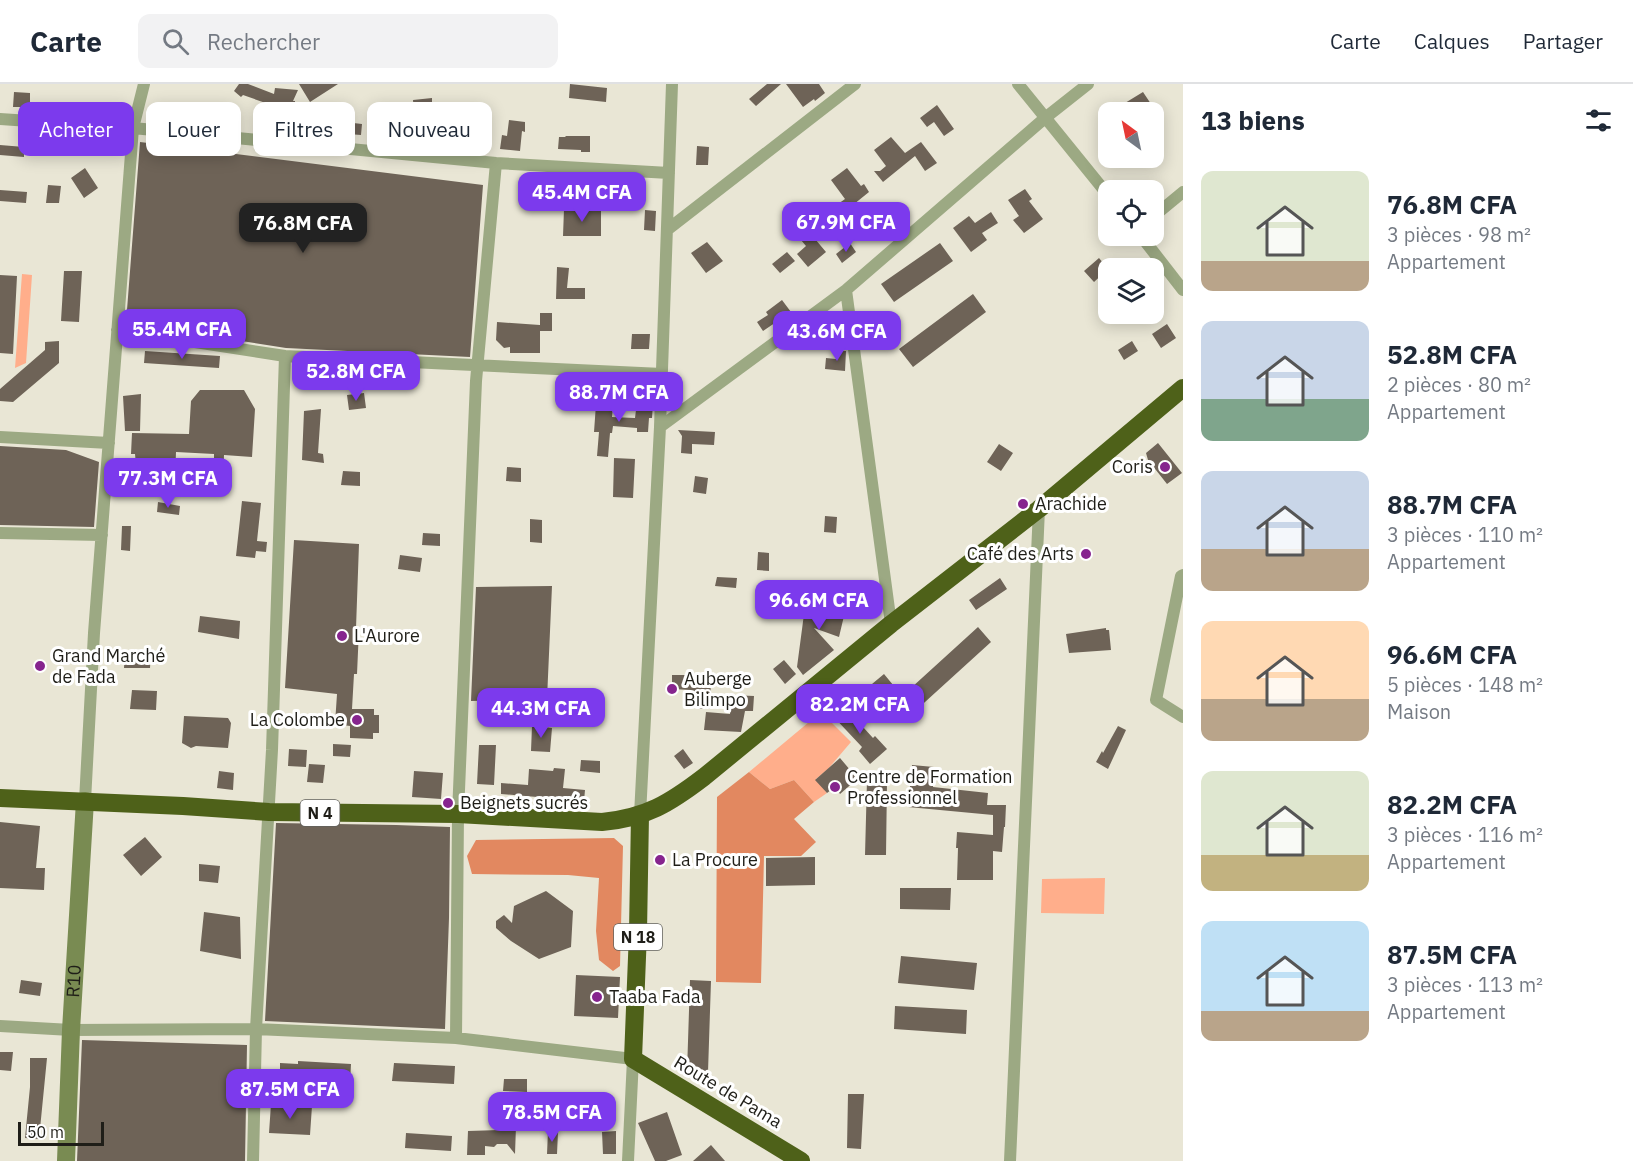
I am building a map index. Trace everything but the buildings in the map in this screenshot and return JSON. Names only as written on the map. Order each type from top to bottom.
[{"type":"highway","name":"N 4","points":[[0,798],[269,812],[458,814],[602,822],[640,815],[681,795],[891,624],[1039,509],[1183,388]]},
{"type":"highway","name":"N 18","points":[[633,1059],[640,815]]},
{"type":"highway","name":"Route de Pama","points":[[633,1059],[801,1161]]},
{"type":"main road","name":"R10","points":[[66,1161],[71,1030],[85,801]]},
{"type":"street","points":[[134,124],[144,84]]},
{"type":"street","points":[[640,815],[660,427],[672,84]]},
{"type":"street","points":[[667,230],[855,84]]},
{"type":"street","points":[[1018,84],[1098,183]]},
{"type":"street","points":[[660,427],[846,290],[1088,84]]},
{"type":"street","points":[[0,118],[18,119]]},
{"type":"street","points":[[134,128],[496,163],[669,173]]},
{"type":"street","points":[[85,801],[93,643],[131,156]]},
{"type":"street","points":[[456,1038],[458,814],[478,365],[496,163]]},
{"type":"street","points":[[1164,208],[1183,192]]},
{"type":"street","points":[[1149,246],[1183,290]]},
{"type":"street","points":[[846,290],[891,624]]},
{"type":"street","points":[[117,330],[285,356],[662,374]]},
{"type":"street","points":[[253,1161],[256,1029],[269,812],[285,356]]},
{"type":"street","points":[[0,437],[109,443]]},
{"type":"street","points":[[1010,1161],[1039,509]]},
{"type":"street","points":[[0,533],[102,535]]},
{"type":"street","points":[[1183,575],[1156,700],[1183,717]]},
{"type":"street","points":[[0,1026],[71,1030],[256,1029],[456,1038],[633,1059],[628,1161]]},
{"type":"shaded area","points":[[22,274],[32,275],[26,363],[15,368]]},
{"type":"shaded area","points":[[821,712],[851,742],[828,769],[816,779],[827,793],[814,802],[794,780],[770,789],[749,772]]},
{"type":"shaded area","points":[[749,772],[770,789],[794,780],[814,802],[794,819],[816,842],[801,856],[764,856],[761,983],[716,982],[717,797]]},
{"type":"shaded area","points":[[614,838],[623,846],[620,966],[613,971],[599,960],[596,931],[599,878],[568,875],[472,874],[467,856],[476,840]]},
{"type":"shaded area","points":[[1105,878],[1104,914],[1041,913],[1042,879]]},
{"type":"place","name":"Coris","points":[[1165,467]]},
{"type":"place","name":"Arachide","points":[[1023,504]]},
{"type":"place","name":"Café des Arts","points":[[1086,554]]},
{"type":"place","name":"L'Aurore","points":[[342,636]]},
{"type":"place","name":"Grand Marché de Fada","points":[[40,666]]},
{"type":"place","name":"Auberge Bilimpo","points":[[672,689]]},
{"type":"place","name":"La Colombe","points":[[357,720]]},
{"type":"place","name":"Centre de Formation Professionnel","points":[[835,787]]},
{"type":"place","name":"Beignets sucrés","points":[[448,803]]},
{"type":"place","name":"La Procure","points":[[660,860]]},
{"type":"place","name":"Taaba Fada","points":[[597,997]]}]
